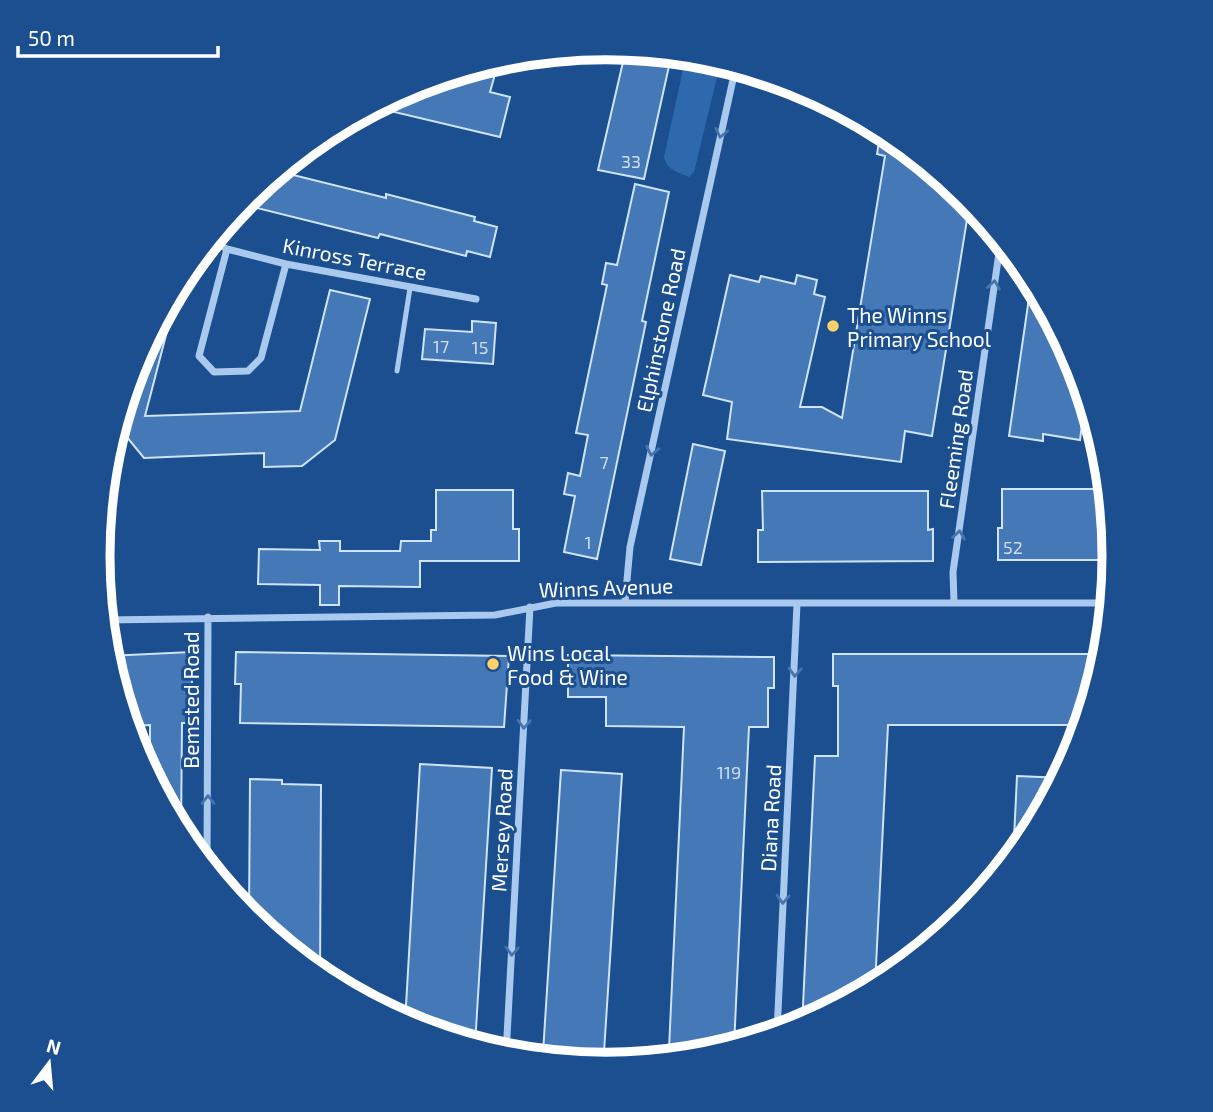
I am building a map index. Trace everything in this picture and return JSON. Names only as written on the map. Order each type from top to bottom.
[{"type":"street","name":"Elphinstone Road","points":[[625,602],[630,547],[734,76]]},
{"type":"street","name":"Kinross Terrace","points":[[220,245],[286,264],[476,299]]},
{"type":"street","points":[[227,249],[199,356],[214,372],[248,372],[261,358],[286,264]]},
{"type":"street","name":"Fleeming Road","points":[[954,603],[953,572],[999,253]]},
{"type":"street","name":"Winns Avenue","points":[[114,620],[495,615],[556,603],[1101,603]]},
{"type":"street","name":"Diana Road","points":[[778,1022],[797,604]]},
{"type":"street","name":"Mersey Road","points":[[507,1042],[530,607]]},
{"type":"street","name":"Bemsted Road","points":[[207,850],[208,617]]},
{"type":"lane","points":[[397,371],[410,288]]},
{"type":"shaded area","points":[[684,66],[718,72],[694,172],[689,177],[677,172],[670,168],[664,157]]},
{"type":"building","points":[[623,61],[669,64],[644,179],[598,170]]},
{"type":"building","points":[[496,72],[490,92],[510,97],[500,137],[388,111],[416,97]]},
{"type":"building","points":[[879,141],[909,162],[968,216],[932,436],[905,431],[901,462],[727,439],[732,402],[703,395],[730,275],[759,282],[761,276],[795,284],[797,275],[817,280],[814,294],[825,297],[800,407],[822,407],[842,418],[885,156],[877,154]]},
{"type":"building","points":[[290,174],[386,198],[386,194],[475,217],[474,221],[497,227],[490,257],[467,251],[466,256],[380,234],[378,238],[253,207]]},
{"type":"building","points":[[635,184],[669,192],[642,321],[646,322],[597,559],[564,552],[575,496],[564,494],[568,473],[580,476],[588,435],[576,433],[607,285],[602,284],[606,263],[617,265]]},
{"type":"building","points":[[330,290],[370,299],[335,440],[302,466],[264,467],[264,453],[144,458],[125,435],[136,396],[170,321],[145,416],[300,411]]},
{"type":"building","points":[[1029,297],[1052,336],[1077,396],[1083,417],[1080,440],[1043,434],[1043,441],[1009,436]]},
{"type":"building","points":[[472,321],[496,323],[493,364],[422,359],[425,329],[472,332]]},
{"type":"building","points":[[693,444],[725,451],[701,565],[670,559]]},
{"type":"building","points":[[1002,489],[1099,489],[1103,560],[998,560],[998,528],[1002,528]]},
{"type":"building","points":[[436,490],[513,490],[513,529],[519,529],[519,561],[420,561],[420,587],[339,586],[339,605],[320,605],[320,585],[258,584],[259,549],[320,550],[319,541],[340,541],[340,551],[400,551],[401,541],[431,541],[431,530],[436,530]]},
{"type":"building","points":[[762,491],[928,491],[928,530],[933,529],[933,561],[758,562],[758,530],[763,530]]},
{"type":"building","points":[[191,652],[192,684],[188,684],[190,723],[182,723],[181,811],[150,751],[150,725],[140,725],[136,716],[121,655]]},
{"type":"building","points":[[236,652],[509,656],[504,727],[240,723],[241,684],[235,684]]},
{"type":"building","points":[[833,654],[1093,654],[1073,725],[888,725],[876,973],[803,1012],[815,756],[838,756],[838,686],[833,686]]},
{"type":"building","points":[[568,655],[774,657],[774,688],[768,688],[768,727],[749,727],[734,1036],[669,1048],[684,727],[606,726],[606,697],[568,697]]},
{"type":"building","points":[[420,764],[492,768],[476,1035],[406,1010]]},
{"type":"building","points":[[561,770],[622,774],[604,1052],[543,1048]]},
{"type":"building","points":[[1017,776],[1051,778],[1036,804],[1014,839]]},
{"type":"building","points":[[250,779],[282,780],[282,784],[321,785],[320,961],[279,929],[249,901]]},
{"type":"place","name":"The Winns Primary School","points":[[833,326]]},
{"type":"place","name":"Wins Local Food & Wine","points":[[493,664]]}]
